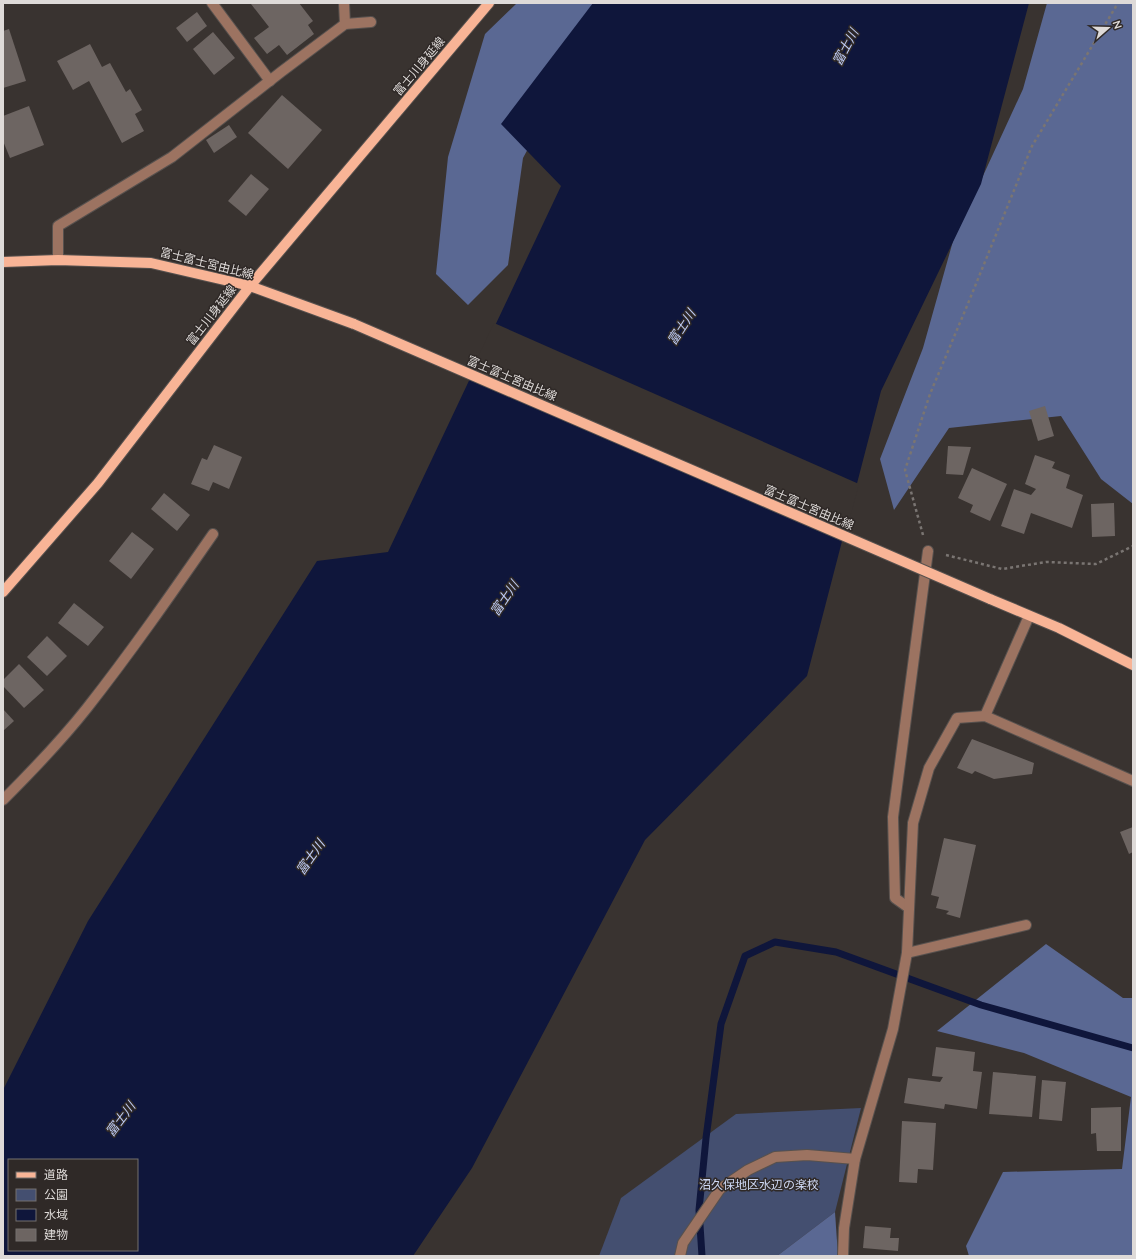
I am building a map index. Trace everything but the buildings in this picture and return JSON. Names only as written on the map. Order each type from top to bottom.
[{"type":"main road","name":"富士川身延線","points":[[5,586],[98,483],[250,286],[489,3]]},
{"type":"main road","name":"富士富士宮由比線","points":[[3,262],[58,260],[151,263],[250,286],[354,324],[1058,628],[1133,665]]},
{"type":"street","points":[[212,3],[270,81]]},
{"type":"street","points":[[344,3],[345,24]]},
{"type":"street","points":[[58,260],[58,226],[172,157],[345,24],[371,22]]},
{"type":"street","points":[[3,800],[34,770],[86,710],[140,638],[213,534]]},
{"type":"street","points":[[909,908],[895,898],[893,817],[928,551]]},
{"type":"street","points":[[985,716],[1029,616]]},
{"type":"street","points":[[843,1256],[844,1228],[855,1159],[893,1030],[907,952],[913,823],[929,768],[957,718],[985,716],[1133,781]]},
{"type":"street","points":[[907,952],[1026,925]]},
{"type":"street","points":[[680,1256],[683,1243],[720,1189],[748,1170],[775,1157],[807,1155],[855,1159]]},
{"type":"path","points":[[1118,3],[1032,146],[930,394],[905,470],[928,551],[1002,569],[1046,562],[1096,564],[1133,546]]},
{"type":"green space","name":"沼久保地区水辺の楽校","points":[[861,1108],[835,1212],[777,1256],[599,1256],[621,1198],[736,1114]]},
{"type":"shaded area","points":[[517,3],[607,3],[523,158],[508,265],[468,305],[436,274],[448,157],[485,34]]},
{"type":"shaded area","points":[[1047,3],[1133,3],[1133,504],[1101,479],[1061,416],[949,428],[894,510],[880,459],[923,348],[953,241],[1023,89]]},
{"type":"shaded area","points":[[1046,944],[1123,998],[1133,998],[1133,1256],[969,1256],[966,1246],[1003,1172],[1122,1169],[1131,1097],[1024,1053],[937,1031]]},
{"type":"shaded area","points":[[835,1212],[838,1256],[777,1256]]},
{"type":"water","name":"富士川","points":[[593,3],[1029,3],[981,184],[881,391],[807,676],[645,840],[472,1168],[413,1256],[3,1256],[3,1090],[88,921],[317,561],[388,552],[561,186],[501,124]]},
{"type":"pier","points":[[494,323],[859,484],[845,536],[470,374]]},
{"type":"waterway","points":[[702,1256],[699,1210],[706,1138],[721,1024],[745,956],[775,942],[836,952],[981,1005],[1133,1048]]}]
